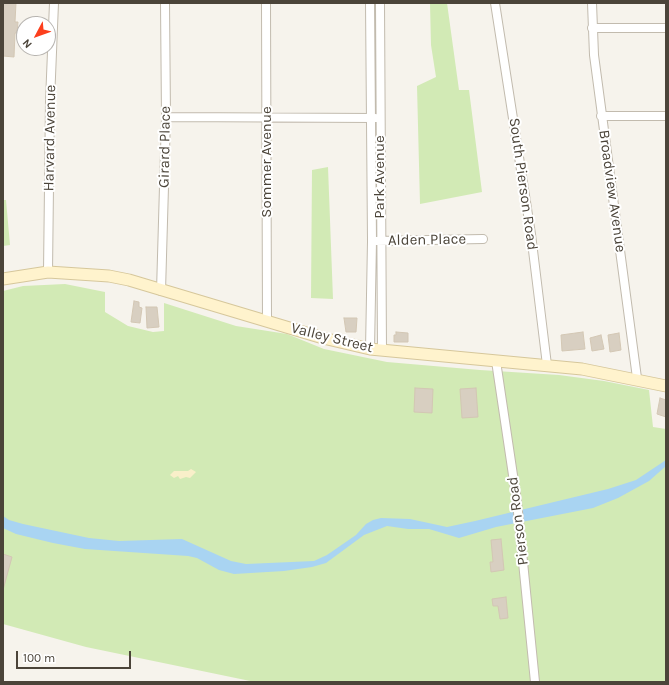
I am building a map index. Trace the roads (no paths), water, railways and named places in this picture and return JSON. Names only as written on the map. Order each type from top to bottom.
[{"type":"main road","name":"Valley Street","points":[[3,279],[48,272],[109,276],[129,280],[161,291],[323,338],[370,349],[582,369],[637,378],[666,386]]},
{"type":"street","name":"Harvard Avenue","points":[[48,272],[50,102],[54,3]]},
{"type":"street","name":"Girard Place","points":[[161,291],[166,117],[165,3]]},
{"type":"street","name":"Sommer Avenue","points":[[266,3],[267,322]]},
{"type":"street","name":"Park Avenue","points":[[370,3],[371,118],[382,351]]},
{"type":"street","name":"Park Avenue","points":[[370,349],[376,241],[380,118],[380,3]]},
{"type":"street","name":"South Pierson Road","points":[[495,3],[531,234],[547,365]]},
{"type":"street","name":"Broadview Avenue","points":[[592,3],[592,28],[602,116],[637,378]]},
{"type":"street","points":[[592,28],[666,28]]},
{"type":"street","points":[[602,116],[666,116]]},
{"type":"street","points":[[166,117],[267,119],[380,118]]},
{"type":"street","name":"Alden Place","points":[[376,241],[482,239]]},
{"type":"street","name":"Pierson Road","points":[[496,361],[517,502],[535,682]]},
{"type":"water","points":[[666,460],[666,466],[649,481],[618,498],[593,508],[496,527],[459,538],[429,529],[408,529],[387,526],[364,535],[326,563],[312,567],[284,571],[234,574],[219,570],[197,558],[188,556],[85,549],[16,534],[3,528],[3,516],[9,520],[23,524],[89,538],[119,541],[182,539],[231,561],[246,564],[314,561],[327,555],[356,535],[366,524],[373,520],[381,518],[410,519],[447,527],[608,489],[636,480]]}]
